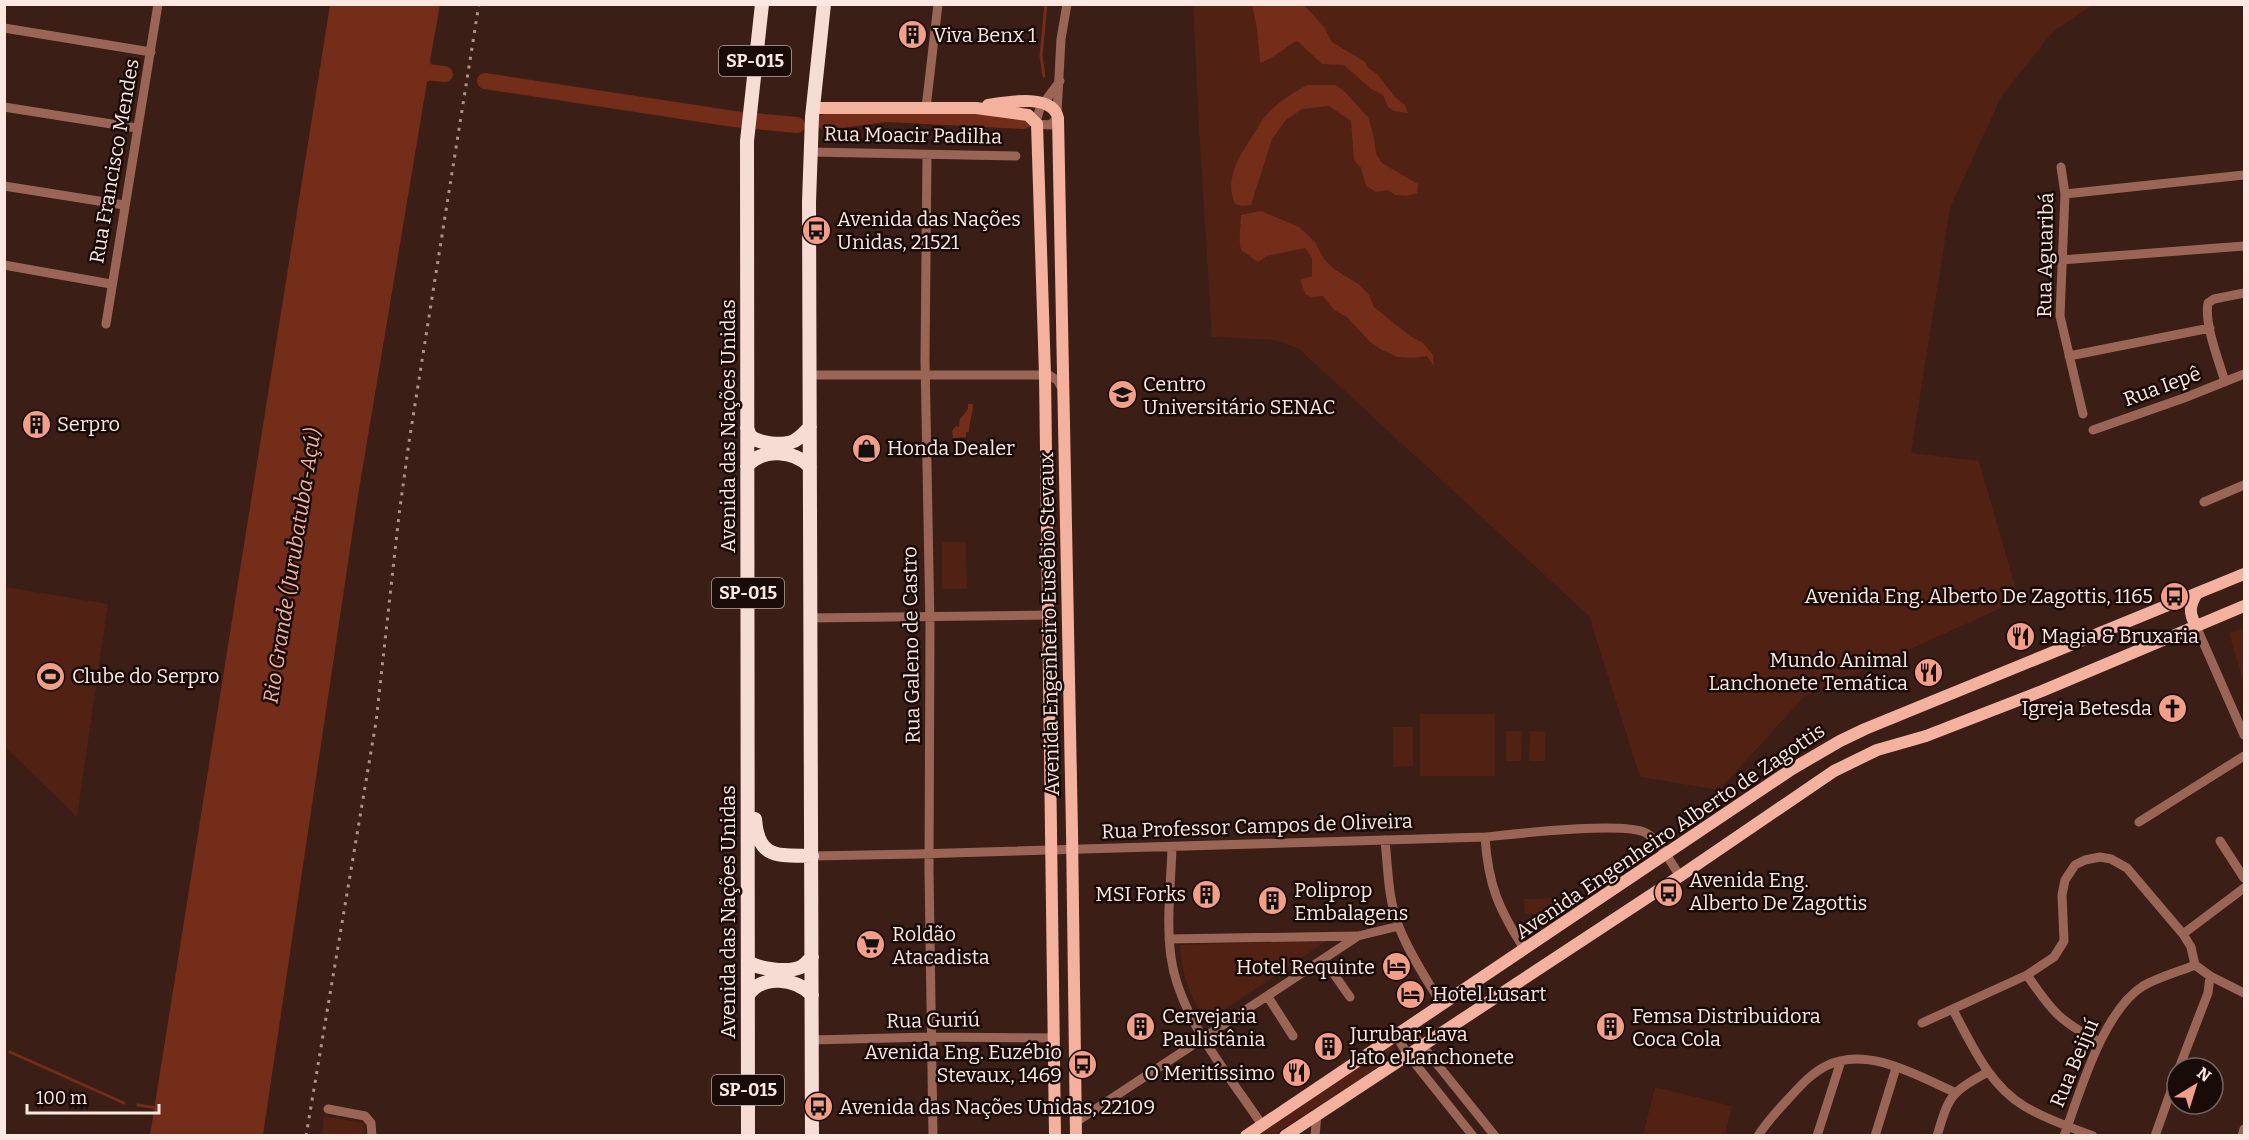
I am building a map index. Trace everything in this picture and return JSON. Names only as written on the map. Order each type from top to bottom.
[{"type":"highway","name":"Avenida das Nações Unidas","points":[[748,1136],[747,141],[762,4]]},
{"type":"highway","name":"SP-015","points":[[812,1136],[810,147],[824,4]]},
{"type":"highway","points":[[747,428],[750,436],[757,441],[789,442],[798,439],[810,427]]},
{"type":"highway","points":[[747,466],[759,456],[774,454],[797,456],[810,467]]},
{"type":"highway","points":[[748,761],[753,770],[756,830],[761,844],[776,856],[812,856]]},
{"type":"highway","points":[[748,962],[756,968],[796,968],[812,957]]},
{"type":"highway","points":[[748,995],[754,987],[762,983],[777,981],[795,982],[812,995]]},
{"type":"main road","points":[[976,108],[1003,102],[1043,103],[1051,105],[1057,116]]},
{"type":"main road","name":"Rua Moacir Padilha","points":[[812,113],[976,108]]},
{"type":"main road","points":[[976,108],[1028,114],[1037,123]]},
{"type":"main road","name":"Avenida Engenheiro Eusébio Stevaux","points":[[1057,116],[1064,393],[1076,1136]]},
{"type":"main road","name":"Avenida Engenheiro Eusébio Stevaux","points":[[1037,123],[1045,375],[1055,1136]]},
{"type":"main road","name":"Avenida Engenheiro Alberto de Zagottis","points":[[1246,1136],[1792,769],[1840,741],[2244,574]]},
{"type":"main road","points":[[2196,626],[2190,605],[2197,593]]},
{"type":"main road","name":"Avenida Engenheiro Alberto de Zagottis","points":[[1285,1136],[1680,876],[1834,771],[1877,750],[1926,736],[2042,691],[2244,606]]},
{"type":"main road","points":[[1050,761],[1054,774],[1071,785]]},
{"type":"main road","points":[[1055,1038],[1065,1041],[1076,1054]]},
{"type":"street","name":"Rua Francisco Mendes","points":[[106,324],[158,4]]},
{"type":"street","points":[[927,108],[938,4]]},
{"type":"street","name":"Avenida Engenheiro Eusébio Stevaux","points":[[1057,116],[1061,39],[1066,4]]},
{"type":"street","points":[[4,28],[151,52]]},
{"type":"street","name":"Avenida Engenheiro Eusébio Stevaux","points":[[1037,123],[1043,103],[1060,81]]},
{"type":"street","points":[[4,107],[137,128]]},
{"type":"street","points":[[1037,123],[1050,125],[1057,116]]},
{"type":"street","name":"Rua Moacir Padilha","points":[[810,147],[927,155],[1016,156]]},
{"type":"street","name":"Rua Galeno de Castro","points":[[927,155],[925,376],[930,616],[930,1037],[933,1136]]},
{"type":"street","name":"Rua Aguaribá","points":[[2061,166],[2065,194],[2060,316],[2083,414]]},
{"type":"street","points":[[2065,194],[2244,176]]},
{"type":"street","points":[[4,186],[124,206]]},
{"type":"street","points":[[2061,260],[2244,246]]},
{"type":"street","points":[[4,265],[111,284]]},
{"type":"street","points":[[2225,382],[2210,328],[2208,303],[2214,299],[2244,293]]},
{"type":"street","points":[[2069,356],[2210,328]]},
{"type":"street","name":"Rua Iepê","points":[[2093,430],[2176,402],[2244,374]]},
{"type":"street","points":[[809,375],[1049,375],[1057,380],[1064,393]]},
{"type":"street","points":[[2204,502],[2244,485]]},
{"type":"street","points":[[810,618],[1048,615]]},
{"type":"street","points":[[2196,626],[2244,735]]},
{"type":"street","points":[[2139,822],[2244,756]]},
{"type":"street","name":"Rua Professor Campos de Oliveira","points":[[812,856],[1485,837],[1576,829],[1635,829],[1654,839],[1680,876]]},
{"type":"street","points":[[1485,837],[1491,885],[1504,918],[1525,950]]},
{"type":"street","points":[[1385,840],[1388,877],[1399,926],[1420,968],[1443,1005]]},
{"type":"street","points":[[2220,842],[2244,878]]},
{"type":"street","points":[[1172,847],[1170,939],[1176,981],[1184,1003],[1203,1037],[1262,1125]]},
{"type":"street","points":[[1922,1023],[2027,975],[2047,963],[2064,941],[2062,895],[2065,880],[2074,866],[2085,860],[2100,857],[2112,859],[2127,868],[2140,881],[2183,934],[2191,947],[2195,965],[2210,976],[2244,993]]},
{"type":"street","points":[[2183,934],[2244,888]]},
{"type":"street","points":[[1170,939],[1358,936],[1399,926]]},
{"type":"street","points":[[1076,1122],[1358,936]]},
{"type":"street","points":[[1324,960],[1350,997]]},
{"type":"street","name":"Rua Beijuí","points":[[2064,1136],[2099,1042],[2117,1011],[2130,996],[2143,986],[2195,965]]},
{"type":"street","points":[[2027,975],[2050,1009],[2060,1018],[2099,1042]]},
{"type":"street","points":[[2184,1056],[2208,993],[2210,976]]},
{"type":"street","points":[[1268,997],[1293,1036]]},
{"type":"street","points":[[1953,1010],[1988,1072],[2001,1088],[2026,1107],[2093,1136]]},
{"type":"street","points":[[1408,1028],[1495,1136]]},
{"type":"street","points":[[1396,1036],[1408,1056],[1473,1136]]},
{"type":"street","name":"Rua Guriú","points":[[812,1040],[930,1037],[1055,1038]]},
{"type":"street","points":[[1758,1136],[1803,1082],[1828,1064],[1840,1061],[1869,1059],[1954,1092]]},
{"type":"street","points":[[1816,1136],[1840,1061]]},
{"type":"street","points":[[1875,1136],[1896,1068]]},
{"type":"street","points":[[1937,1136],[1946,1107],[1954,1092],[1988,1072]]},
{"type":"street","points":[[1432,1085],[1439,1075],[1447,1077]]},
{"type":"street","points":[[2155,1136],[2165,1108]]},
{"type":"street","points":[[328,1109],[365,1116],[371,1124],[372,1136]]},
{"type":"street","points":[[1315,1136],[1317,1114]]},
{"type":"street","points":[[2242,1136],[2244,1129]]},
{"type":"shaded area","points":[[1193,5],[2092,5],[2052,33],[2001,97],[1950,208],[1911,453],[1979,461],[2019,600],[1804,697],[1719,790],[1640,777],[1589,616],[1299,349],[1275,340],[1212,337]]},
{"type":"shaded area","points":[[942,542],[966,542],[967,589],[942,589]]},
{"type":"shaded area","name":"Clube do Serpro","points":[[5,587],[108,604],[77,817],[5,747]]},
{"type":"shaded area","points":[[2244,628],[2244,684],[2229,633]]},
{"type":"shaded area","points":[[1420,714],[1495,714],[1495,776],[1420,776]]},
{"type":"shaded area","points":[[1393,727],[1413,727],[1413,766],[1393,767]]},
{"type":"shaded area","points":[[1506,731],[1522,731],[1521,761],[1506,761]]},
{"type":"shaded area","points":[[1530,731],[1545,732],[1545,761],[1529,761]]},
{"type":"shaded area","points":[[1556,898],[1556,914],[1525,914],[1524,899]]},
{"type":"shaded area","points":[[1328,940],[1206,1022],[1188,985],[1180,945]]},
{"type":"shaded area","points":[[1389,1046],[1395,1047],[1396,1055],[1274,1135],[1255,1136]]},
{"type":"shaded area","points":[[1655,1087],[1732,1106],[1725,1135],[1643,1135]]},
{"type":"shaded area","points":[[324,1116],[364,1123],[366,1135],[322,1135]]},
{"type":"water","name":"Rio Grande (Jurubatuba-Açú)","points":[[330,5],[440,5],[430,61],[438,73],[436,77],[427,82],[357,502],[263,1135],[150,1135]]},
{"type":"water","points":[[1252,5],[1304,5],[1324,27],[1332,42],[1365,62],[1368,68],[1377,74],[1395,97],[1405,105],[1408,113],[1394,111],[1388,107],[1383,95],[1371,89],[1344,65],[1322,64],[1297,41],[1260,63],[1257,28]]},
{"type":"water","points":[[1307,85],[1336,85],[1345,92],[1368,117],[1376,154],[1382,163],[1418,184],[1417,193],[1407,196],[1395,195],[1388,190],[1376,192],[1366,186],[1361,168],[1354,160],[1351,121],[1329,106],[1302,109],[1286,120],[1272,139],[1251,205],[1235,204],[1231,186],[1232,177],[1243,151],[1269,112],[1287,97]]},
{"type":"water","points":[[1261,211],[1299,227],[1315,242],[1324,259],[1334,269],[1360,285],[1369,295],[1374,307],[1410,336],[1423,343],[1433,355],[1434,366],[1427,356],[1397,357],[1382,350],[1370,342],[1347,317],[1334,310],[1323,296],[1306,295],[1300,280],[1312,276],[1312,258],[1305,248],[1267,256],[1258,262],[1241,250],[1241,215]]},
{"type":"water","points":[[968,404],[973,404],[969,432],[966,432],[966,437],[953,438],[952,431],[956,426],[959,427],[960,419],[968,409]]},
{"type":"waterway","points":[[1044,76],[1041,56],[1046,4]]},
{"type":"waterway","points":[[416,71],[445,74]]},
{"type":"waterway","points":[[485,81],[734,119],[797,125]]},
{"type":"waterway","points":[[825,122],[886,114],[1024,121]]},
{"type":"waterway","points":[[10,1052],[124,1103]]},
{"type":"waterway","points":[[138,1105],[157,1108]]},
{"type":"railway","points":[[306,1136],[376,722],[409,442],[479,4]]},
{"type":"place","name":"Viva Benx 1","points":[[912,35]]},
{"type":"place","name":"Avenida das Nações Unidas, 21521","points":[[816,230]]},
{"type":"place","name":"Centro Universitário SENAC","points":[[1122,395]]},
{"type":"place","name":"Serpro","points":[[36,424]]},
{"type":"place","name":"Honda Dealer","points":[[866,448]]},
{"type":"place","name":"Avenida Eng. Alberto De Zagottis, 1165","points":[[2174,596]]},
{"type":"place","name":"Magia & Bruxaria","points":[[2020,636]]},
{"type":"place","name":"Mundo Animal Lanchonete Temática","points":[[1929,672]]},
{"type":"place","name":"Clube do Serpro","points":[[51,676]]},
{"type":"place","name":"Igreja Betesda","points":[[2173,708]]},
{"type":"place","name":"Avenida Eng. Alberto De Zagottis","points":[[1668,892]]},
{"type":"place","name":"MSI Forks","points":[[1207,894]]},
{"type":"place","name":"Poliprop Embalagens","points":[[1273,901]]},
{"type":"place","name":"Roldão Atacadista","points":[[871,945]]},
{"type":"place","name":"Hotel Requinte","points":[[1396,967]]},
{"type":"place","name":"Hotel Lusart","points":[[1411,994]]},
{"type":"place","name":"Cervejaria Paulistânia","points":[[1141,1027]]},
{"type":"place","name":"Femsa Distribuidora Coca Cola","points":[[1611,1027]]},
{"type":"place","name":"Jurubar Lava Jato e Lanchonete","points":[[1329,1046]]},
{"type":"place","name":"Avenida Eng. Euzébio Stevaux, 1469","points":[[1083,1064]]},
{"type":"place","name":"O Meritíssimo","points":[[1296,1073]]},
{"type":"place","name":"Avenida das Nações Unidas, 22109","points":[[818,1107]]}]
